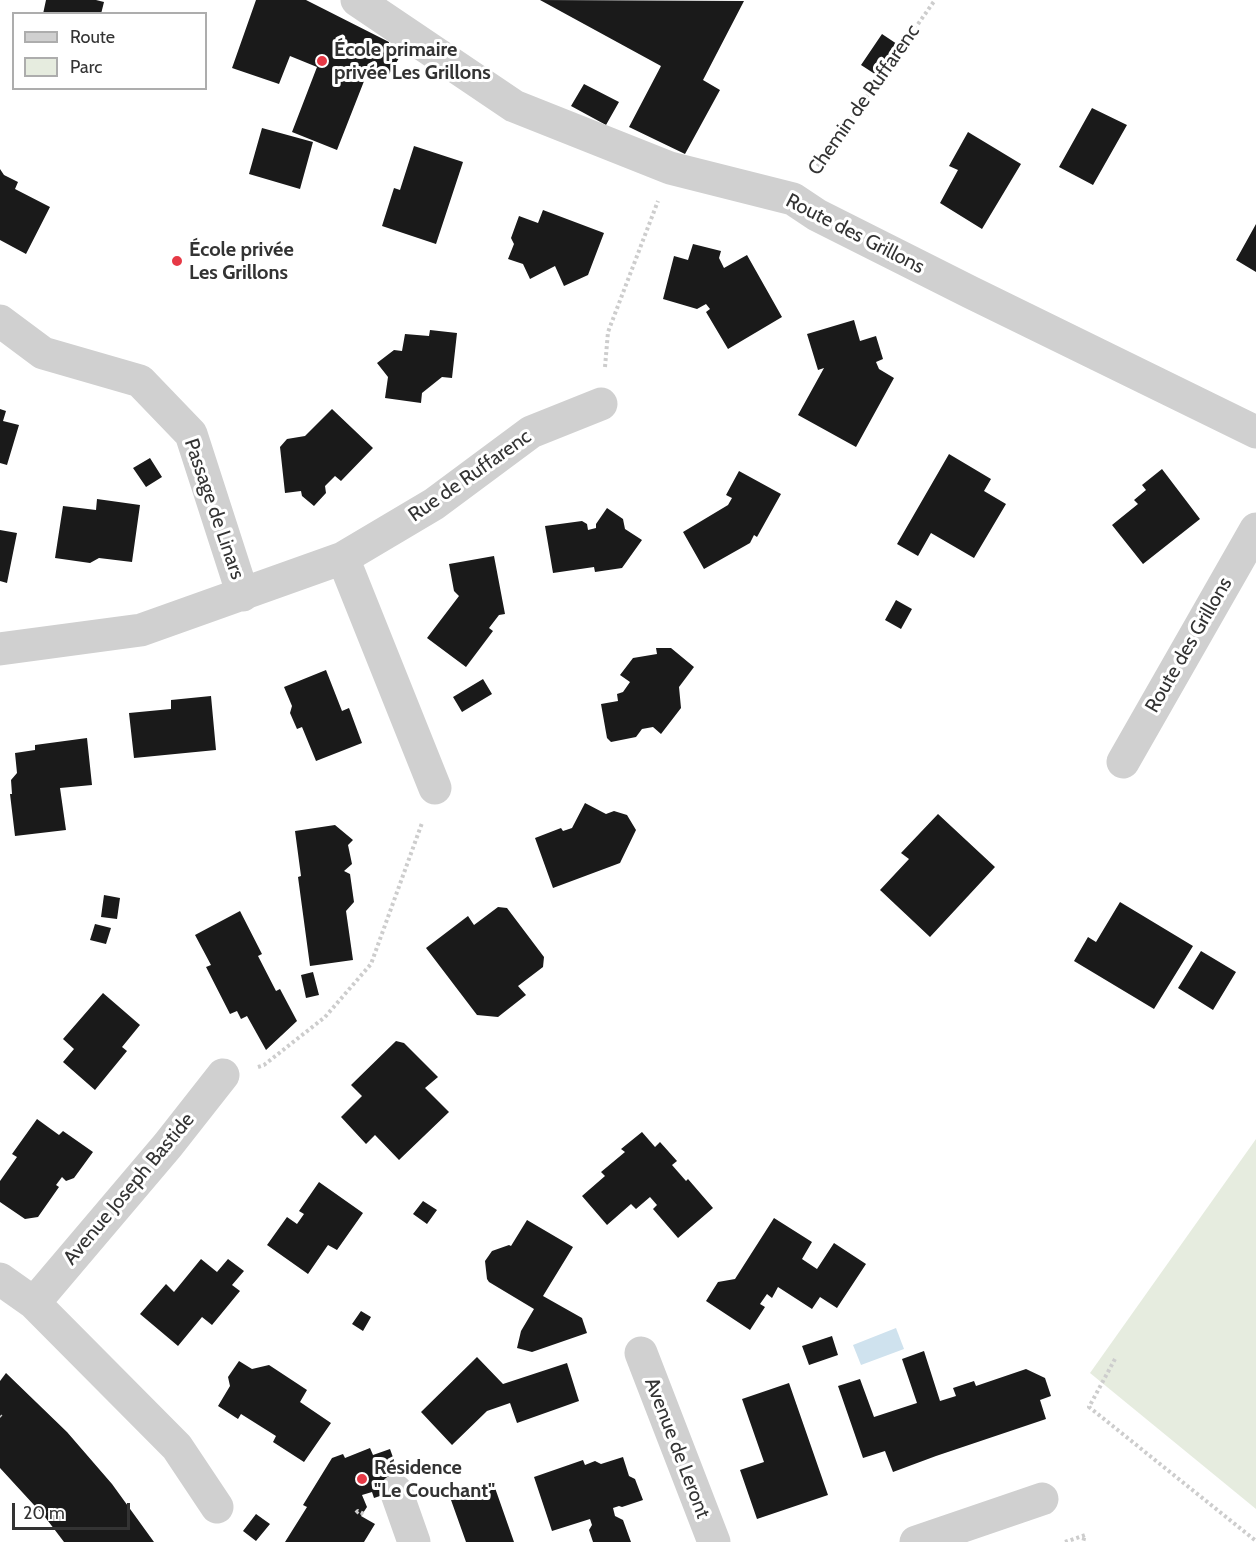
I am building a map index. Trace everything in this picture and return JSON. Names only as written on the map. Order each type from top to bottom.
[{"type":"street","name":"Route des Grillons","points":[[357,0],[514,106],[670,168],[794,200],[817,215],[970,292],[1256,432]]},
{"type":"street","name":"Passage de Linars","points":[[0,321],[43,352],[140,381],[191,434],[243,595]]},
{"type":"street","name":"Rue de Ruffarenc","points":[[0,649],[141,630],[343,558],[434,504],[531,432],[601,404]]},
{"type":"street","name":"Route des Grillons","points":[[1123,762],[1256,529]]},
{"type":"street","points":[[343,558],[435,788]]},
{"type":"street","name":"Avenue Joseph Bastide","points":[[34,1303],[168,1145],[223,1075]]},
{"type":"street","points":[[0,1279],[34,1303],[177,1447],[217,1507]]},
{"type":"street","name":"Avenue de Leront","points":[[640,1353],[714,1542]]},
{"type":"street","points":[[396,1491],[414,1542]]},
{"type":"street","points":[[916,1542],[1042,1499]]},
{"type":"path","name":"Chemin de Ruffarenc","points":[[794,200],[935,0]]},
{"type":"path","points":[[601,404],[608,332],[670,168]]},
{"type":"path","points":[[223,1075],[264,1065],[325,1017],[371,964],[435,788]]},
{"type":"path","points":[[1115,1359],[1089,1407],[1256,1541]]},
{"type":"path","points":[[356,1513],[358,1510],[363,1513]]},
{"type":"path","points":[[1065,1542],[1085,1535],[1083,1542]]},
{"type":"green space","points":[[1256,1139],[1256,1509],[1090,1373]]},
{"type":"water","points":[[896,1328],[904,1349],[861,1365],[853,1345]]},
{"type":"building","points":[[46,0],[104,2],[102,12],[43,12]]},
{"type":"building","points":[[256,0],[306,0],[389,42],[402,53],[385,81],[368,71],[337,150],[292,132],[317,67],[290,56],[279,84],[232,68]]},
{"type":"building","points":[[540,0],[744,1],[703,80],[720,90],[685,154],[629,127],[661,66]]},
{"type":"building","points":[[882,34],[897,44],[878,76],[861,65]]},
{"type":"building","points":[[584,84],[619,102],[606,125],[571,106]]},
{"type":"building","points":[[1092,108],[1127,125],[1093,185],[1059,167]]},
{"type":"building","points":[[262,128],[313,142],[300,189],[249,174]]},
{"type":"building","points":[[968,132],[1021,164],[982,229],[940,203],[958,170],[949,166]]},
{"type":"building","points":[[414,146],[463,162],[436,244],[382,226],[394,188],[400,190]]},
{"type":"building","points":[[0,169],[4,175],[18,182],[15,189],[50,207],[26,254],[0,240]]},
{"type":"building","points":[[543,210],[604,233],[588,275],[564,286],[555,266],[530,279],[523,264],[508,259],[514,244],[511,238],[519,216],[538,223]]},
{"type":"building","points":[[1256,224],[1256,272],[1236,260]]},
{"type":"building","points":[[693,244],[721,251],[719,258],[724,268],[747,255],[782,317],[728,349],[706,312],[710,309],[706,304],[697,309],[663,299],[674,256],[688,260]]},
{"type":"building","points":[[854,320],[860,341],[876,336],[883,359],[876,362],[879,369],[894,378],[856,447],[798,415],[824,368],[818,370],[807,334]]},
{"type":"building","points":[[430,330],[457,333],[452,378],[442,377],[422,393],[421,403],[385,398],[388,377],[377,363],[394,350],[402,351],[405,334],[429,336]]},
{"type":"building","points":[[0,409],[6,411],[3,421],[19,425],[7,465],[0,463]]},
{"type":"building","points":[[332,409],[373,448],[341,481],[335,476],[325,486],[326,493],[314,506],[302,496],[301,491],[285,493],[280,447],[287,439],[305,436]]},
{"type":"building","points":[[949,454],[991,479],[984,491],[1006,504],[974,558],[931,533],[918,556],[897,544]]},
{"type":"building","points":[[150,458],[162,477],[146,487],[133,468]]},
{"type":"building","points":[[1162,469],[1200,519],[1143,564],[1112,525],[1138,504],[1134,500],[1146,490],[1142,485]]},
{"type":"building","points":[[739,471],[781,494],[757,537],[754,535],[750,543],[704,569],[683,532],[728,505],[732,498],[726,495]]},
{"type":"building","points":[[97,499],[140,505],[132,562],[99,558],[90,563],[55,558],[63,506],[96,510]]},
{"type":"building","points":[[607,508],[623,519],[625,529],[642,540],[622,568],[595,572],[594,567],[553,573],[545,526],[582,521],[587,524],[588,530],[596,528],[596,524]]},
{"type":"building","points":[[0,530],[17,533],[7,583],[0,581]]},
{"type":"building","points":[[494,556],[505,614],[499,615],[489,628],[493,631],[466,667],[427,638],[459,596],[454,591],[449,564]]},
{"type":"building","points":[[896,600],[912,609],[901,629],[885,620]]},
{"type":"building","points":[[656,648],[671,648],[694,667],[679,687],[681,708],[661,734],[653,727],[642,729],[636,737],[611,742],[607,738],[601,704],[618,701],[617,694],[623,692],[630,682],[620,675],[633,658],[657,654]]},
{"type":"building","points":[[326,670],[342,711],[349,708],[362,743],[316,761],[302,727],[297,729],[290,713],[292,706],[284,687]]},
{"type":"building","points":[[483,679],[492,694],[462,712],[453,697]]},
{"type":"building","points":[[211,696],[216,750],[134,758],[129,713],[171,709],[171,700]]},
{"type":"building","points":[[87,738],[92,785],[60,788],[66,830],[15,836],[10,794],[12,794],[11,780],[17,773],[15,753],[35,750],[35,745]]},
{"type":"building","points":[[585,803],[606,814],[614,811],[627,815],[636,830],[620,863],[553,888],[535,838],[561,828],[563,831],[572,828]]},
{"type":"building","points":[[938,814],[995,867],[930,937],[880,890],[909,859],[901,853]]},
{"type":"building","points":[[335,825],[353,840],[348,845],[352,864],[344,871],[350,874],[354,902],[346,911],[353,960],[310,966],[298,877],[301,876],[295,831]]},
{"type":"building","points":[[104,895],[120,898],[117,919],[101,917]]},
{"type":"building","points":[[1120,902],[1193,946],[1154,1009],[1074,961],[1088,937],[1096,942]]},
{"type":"building","points":[[498,907],[507,908],[544,957],[543,967],[518,986],[526,995],[498,1017],[477,1015],[426,948],[468,916],[474,925]]},
{"type":"building","points":[[240,911],[262,954],[258,956],[276,991],[280,989],[297,1021],[266,1050],[247,1016],[241,1019],[237,1011],[230,1014],[206,967],[211,965],[195,935]]},
{"type":"building","points":[[95,924],[111,928],[106,944],[90,940]]},
{"type":"building","points":[[1201,951],[1236,972],[1213,1010],[1178,988]]},
{"type":"building","points":[[313,972],[319,995],[306,998],[301,975]]},
{"type":"building","points":[[103,993],[140,1025],[122,1047],[127,1051],[95,1090],[63,1062],[74,1049],[63,1039]]},
{"type":"building","points":[[396,1041],[404,1043],[438,1077],[425,1088],[449,1112],[399,1160],[375,1135],[366,1144],[341,1117],[362,1096],[351,1085]]},
{"type":"building","points":[[37,1119],[59,1135],[63,1131],[93,1152],[74,1178],[66,1181],[62,1177],[56,1185],[59,1187],[38,1217],[25,1219],[0,1202],[0,1181],[17,1157],[12,1154]]},
{"type":"building","points":[[642,1132],[655,1147],[660,1142],[677,1161],[672,1165],[686,1181],[688,1179],[713,1208],[678,1238],[653,1209],[657,1205],[650,1197],[636,1209],[631,1204],[607,1225],[582,1196],[605,1176],[601,1172],[625,1152],[621,1149]]},
{"type":"building","points":[[319,1182],[363,1213],[337,1250],[328,1245],[308,1274],[267,1245],[287,1217],[297,1224],[304,1214],[299,1211]]},
{"type":"building","points":[[423,1201],[437,1210],[427,1224],[413,1214]]},
{"type":"building","points":[[774,1218],[812,1242],[802,1259],[817,1269],[834,1243],[866,1264],[837,1308],[820,1297],[812,1309],[778,1287],[772,1298],[767,1294],[760,1304],[765,1307],[750,1330],[706,1301],[718,1282],[735,1279]]},
{"type":"building","points":[[527,1220],[573,1247],[543,1296],[582,1318],[587,1333],[532,1352],[517,1348],[521,1331],[534,1309],[489,1282],[485,1261],[492,1251],[511,1246]]},
{"type":"building","points":[[201,1259],[217,1272],[228,1259],[244,1271],[232,1285],[240,1291],[212,1325],[202,1317],[178,1346],[140,1314],[166,1284],[174,1292]]},
{"type":"building","points":[[361,1311],[371,1317],[363,1331],[352,1324]]},
{"type":"building","points":[[832,1336],[838,1355],[809,1365],[802,1346]]},
{"type":"building","points":[[924,1351],[940,1401],[956,1396],[953,1388],[974,1381],[976,1386],[1026,1369],[1045,1378],[1051,1396],[1040,1400],[1046,1419],[893,1472],[885,1451],[863,1458],[838,1386],[860,1379],[874,1417],[917,1403],[902,1359]]},
{"type":"building","points":[[477,1357],[503,1384],[567,1363],[579,1401],[517,1423],[510,1403],[487,1411],[452,1445],[421,1412]]},
{"type":"building","points":[[239,1361],[252,1369],[269,1365],[307,1390],[300,1402],[331,1423],[304,1462],[273,1442],[276,1436],[241,1414],[238,1419],[218,1406],[230,1386],[228,1377]]},
{"type":"building","points":[[6,1373],[67,1432],[112,1484],[154,1542],[64,1542],[45,1517],[0,1468],[0,1381]]},
{"type":"building","points":[[789,1383],[828,1495],[757,1519],[740,1470],[764,1462],[742,1399]]},
{"type":"building","points":[[370,1448],[373,1455],[390,1449],[404,1488],[374,1498],[372,1492],[362,1495],[367,1507],[361,1516],[375,1524],[364,1542],[285,1542],[307,1507],[303,1505],[332,1458],[343,1454],[345,1458]]},
{"type":"building","points":[[623,1457],[629,1476],[635,1479],[643,1500],[613,1508],[615,1516],[623,1520],[631,1542],[593,1542],[589,1530],[592,1525],[590,1519],[552,1531],[534,1477],[583,1460],[585,1465],[595,1461],[601,1464]]},
{"type":"building","points":[[494,1485],[514,1542],[466,1542],[451,1500]]},
{"type":"building","points":[[256,1514],[270,1524],[256,1541],[243,1531]]},
{"type":"place","name":"École primaire privée Les Grillons","points":[[322,61]]},
{"type":"place","name":"École privée Les Grillons","points":[[177,261]]},
{"type":"place","name":"Résidence \"Le Couchant\"","points":[[362,1479]]}]
